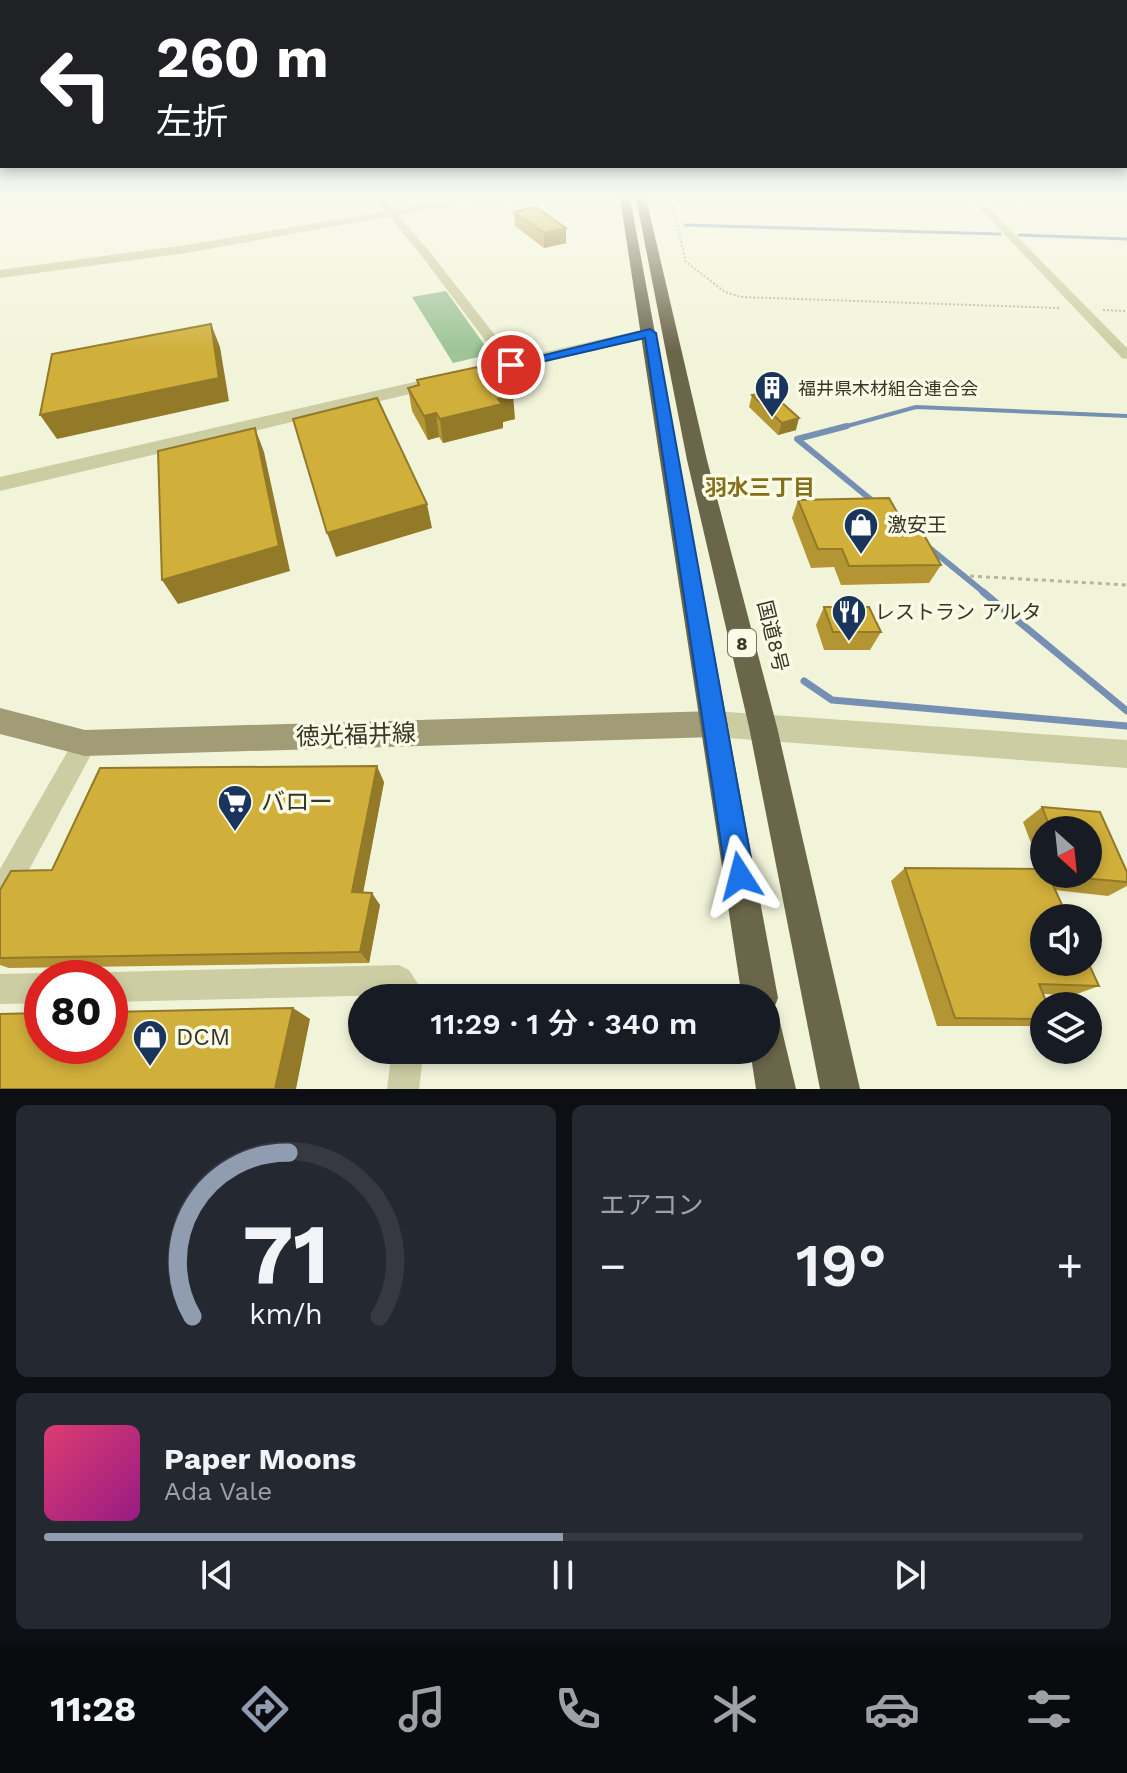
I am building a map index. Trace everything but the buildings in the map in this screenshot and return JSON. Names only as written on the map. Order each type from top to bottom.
[{"type":"highway","name":"8","points":[[634,249],[758,984]]},
{"type":"highway","name":"国道8号","points":[[652,249],[697,460],[763,727],[840,1089]]},
{"type":"highway","points":[[772,1064],[776,1089]]},
{"type":"main road","name":"徳光福井線","points":[[0,721],[85,743],[714,724]]},
{"type":"street","points":[[0,274],[79,266],[182,249]]},
{"type":"street","points":[[419,249],[511,365]]},
{"type":"street","points":[[1023,249],[1127,355]]},
{"type":"street","points":[[0,484],[650,333]]},
{"type":"street","points":[[714,724],[1127,754]]},
{"type":"street","points":[[0,895],[85,743]]},
{"type":"street","points":[[128,987],[399,980],[402,984]]},
{"type":"street","points":[[0,989],[24,988]]},
{"type":"street","points":[[403,1089],[406,1064]]},
{"type":"path","points":[[683,249],[686,262],[732,295],[1082,309]]},
{"type":"path","points":[[970,576],[1127,585]]},
{"type":"green space","points":[[446,291],[491,354],[453,363],[412,297]]},
{"type":"waterway","points":[[840,428],[916,407],[1127,416]]},
{"type":"waterway","points":[[847,426],[797,439],[875,503]]},
{"type":"waterway","points":[[927,546],[986,594]]},
{"type":"waterway","points":[[983,592],[1127,711]]},
{"type":"waterway","points":[[804,681],[832,700],[1127,726]]},
{"type":"place","name":"福井県木材組合連合会","points":[[772,419]]},
{"type":"place","name":"激安王","points":[[861,556]]},
{"type":"place","name":"レストラン アルタ","points":[[849,643]]},
{"type":"place","name":"バロー","points":[[235,833]]},
{"type":"place","name":"DCM","points":[[150,1068]]},
{"type":"district","name":"羽水三丁目","points":[[760,487]]},
{"type":"route","points":[[511,365],[650,333],[740,876]]}]
